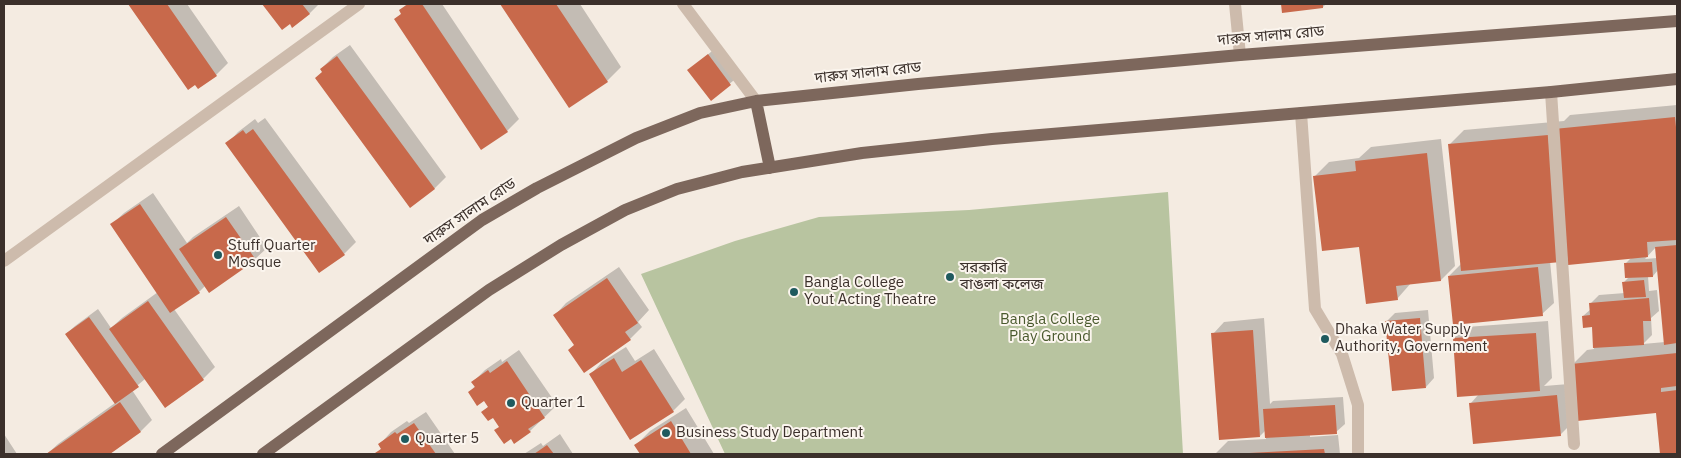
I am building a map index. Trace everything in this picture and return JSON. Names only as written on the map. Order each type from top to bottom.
[{"type":"main road","name":"দারুস সালাম রোড","points":[[162,454],[482,220],[537,188],[636,138],[700,113],[756,101],[918,84],[1240,55],[1677,21]]},
{"type":"main road","points":[[263,454],[489,290],[561,245],[625,210],[677,189],[742,172],[862,153],[992,139],[1301,114],[1677,80]]},
{"type":"main road","points":[[756,101],[770,168]]},
{"type":"street","points":[[4,260],[359,4]]},
{"type":"street","points":[[683,4],[756,101]]},
{"type":"street","points":[[1234,4],[1240,55]]},
{"type":"street","points":[[1551,92],[1574,444]]},
{"type":"street","points":[[1301,114],[1315,309],[1342,354],[1358,405],[1358,454]]},
{"type":"green space","name":"Bangla College Play Ground","points":[[1168,192],[1183,454],[725,454],[641,274],[735,241],[819,217],[969,210]]},
{"type":"building","points":[[128,4],[167,4],[217,76],[198,89],[195,85],[188,90]]},
{"type":"building","points":[[262,4],[302,4],[310,14],[292,28],[290,24],[282,30]]},
{"type":"building","points":[[408,4],[422,4],[508,132],[481,150],[394,19],[401,14],[399,10]]},
{"type":"building","points":[[500,4],[556,4],[608,82],[569,108]]},
{"type":"building","points":[[1281,4],[1323,4],[1323,8],[1282,13]]},
{"type":"building","points":[[708,54],[731,85],[711,101],[687,70]]},
{"type":"building","points":[[337,56],[435,189],[410,208],[315,78],[322,72],[320,69]]},
{"type":"building","points":[[1675,117],[1677,137],[1677,240],[1647,242],[1648,257],[1568,265],[1554,129]]},
{"type":"building","points":[[253,129],[345,255],[319,273],[225,143],[243,130],[246,134]]},
{"type":"building","points":[[1548,135],[1561,262],[1461,271],[1448,144]]},
{"type":"building","points":[[1427,153],[1441,281],[1396,286],[1398,300],[1366,304],[1359,247],[1322,251],[1313,176],[1356,171],[1355,161]]},
{"type":"building","points":[[140,204],[200,293],[170,313],[110,224]]},
{"type":"building","name":"Stuff Quarter Mosque","points":[[226,217],[256,260],[209,293],[179,249]]},
{"type":"building","points":[[1677,245],[1677,343],[1664,345],[1655,247]]},
{"type":"building","points":[[1652,262],[1653,277],[1625,278],[1624,263]]},
{"type":"building","points":[[1538,267],[1543,316],[1453,325],[1448,276]]},
{"type":"building","points":[[607,278],[638,323],[625,332],[631,340],[584,373],[568,350],[574,345],[553,315]]},
{"type":"building","points":[[1644,280],[1646,297],[1624,298],[1622,282]]},
{"type":"building","points":[[1649,298],[1651,321],[1643,321],[1644,345],[1593,348],[1592,327],[1583,328],[1582,316],[1590,315],[1589,303]]},
{"type":"building","points":[[148,301],[204,380],[165,408],[109,329]]},
{"type":"building","points":[[89,317],[139,387],[115,404],[65,334]]},
{"type":"building","points":[[1420,318],[1426,388],[1392,391],[1385,321]]},
{"type":"building","points":[[1253,330],[1260,437],[1219,440],[1211,333]]},
{"type":"building","points":[[1536,333],[1540,391],[1457,397],[1453,338]]},
{"type":"building","points":[[1677,353],[1677,386],[1661,388],[1661,392],[1677,390],[1677,454],[1660,454],[1656,413],[1577,421],[1571,364]]},
{"type":"building","points":[[614,358],[622,372],[641,360],[674,412],[630,440],[589,374]]},
{"type":"building","name":"Quarter 1","points":[[507,361],[545,418],[528,429],[531,432],[514,444],[511,439],[504,444],[494,430],[499,427],[493,418],[488,421],[481,412],[488,407],[484,401],[477,406],[468,392],[475,387],[471,382],[488,370],[490,373]]},
{"type":"building","points":[[1557,395],[1561,436],[1473,444],[1469,403]]},
{"type":"building","points":[[120,402],[141,432],[110,454],[46,454]]},
{"type":"building","points":[[1335,405],[1337,434],[1265,438],[1263,409]]},
{"type":"building","name":"Business Study Department","points":[[671,421],[691,454],[640,454],[634,445]]},
{"type":"building","name":"Quarter 5","points":[[414,423],[436,454],[375,454],[381,449],[378,444],[395,432],[397,434]]},
{"type":"building","points":[[547,445],[554,454],[534,454]]},
{"type":"building","points":[[1324,449],[1325,454],[1249,454],[1249,453]]},
{"type":"place","name":"Stuff Quarter Mosque","points":[[218,255]]},
{"type":"place","name":"সরকারি বাঙলা কলেজ","points":[[950,277]]},
{"type":"place","name":"Bangla College Yout Acting Theatre","points":[[794,292]]},
{"type":"place","name":"Dhaka Water Supply Authority, Government","points":[[1325,339]]},
{"type":"place","name":"Quarter 1","points":[[511,403]]},
{"type":"place","name":"Business Study Department","points":[[666,433]]},
{"type":"place","name":"Quarter 5","points":[[405,439]]}]
